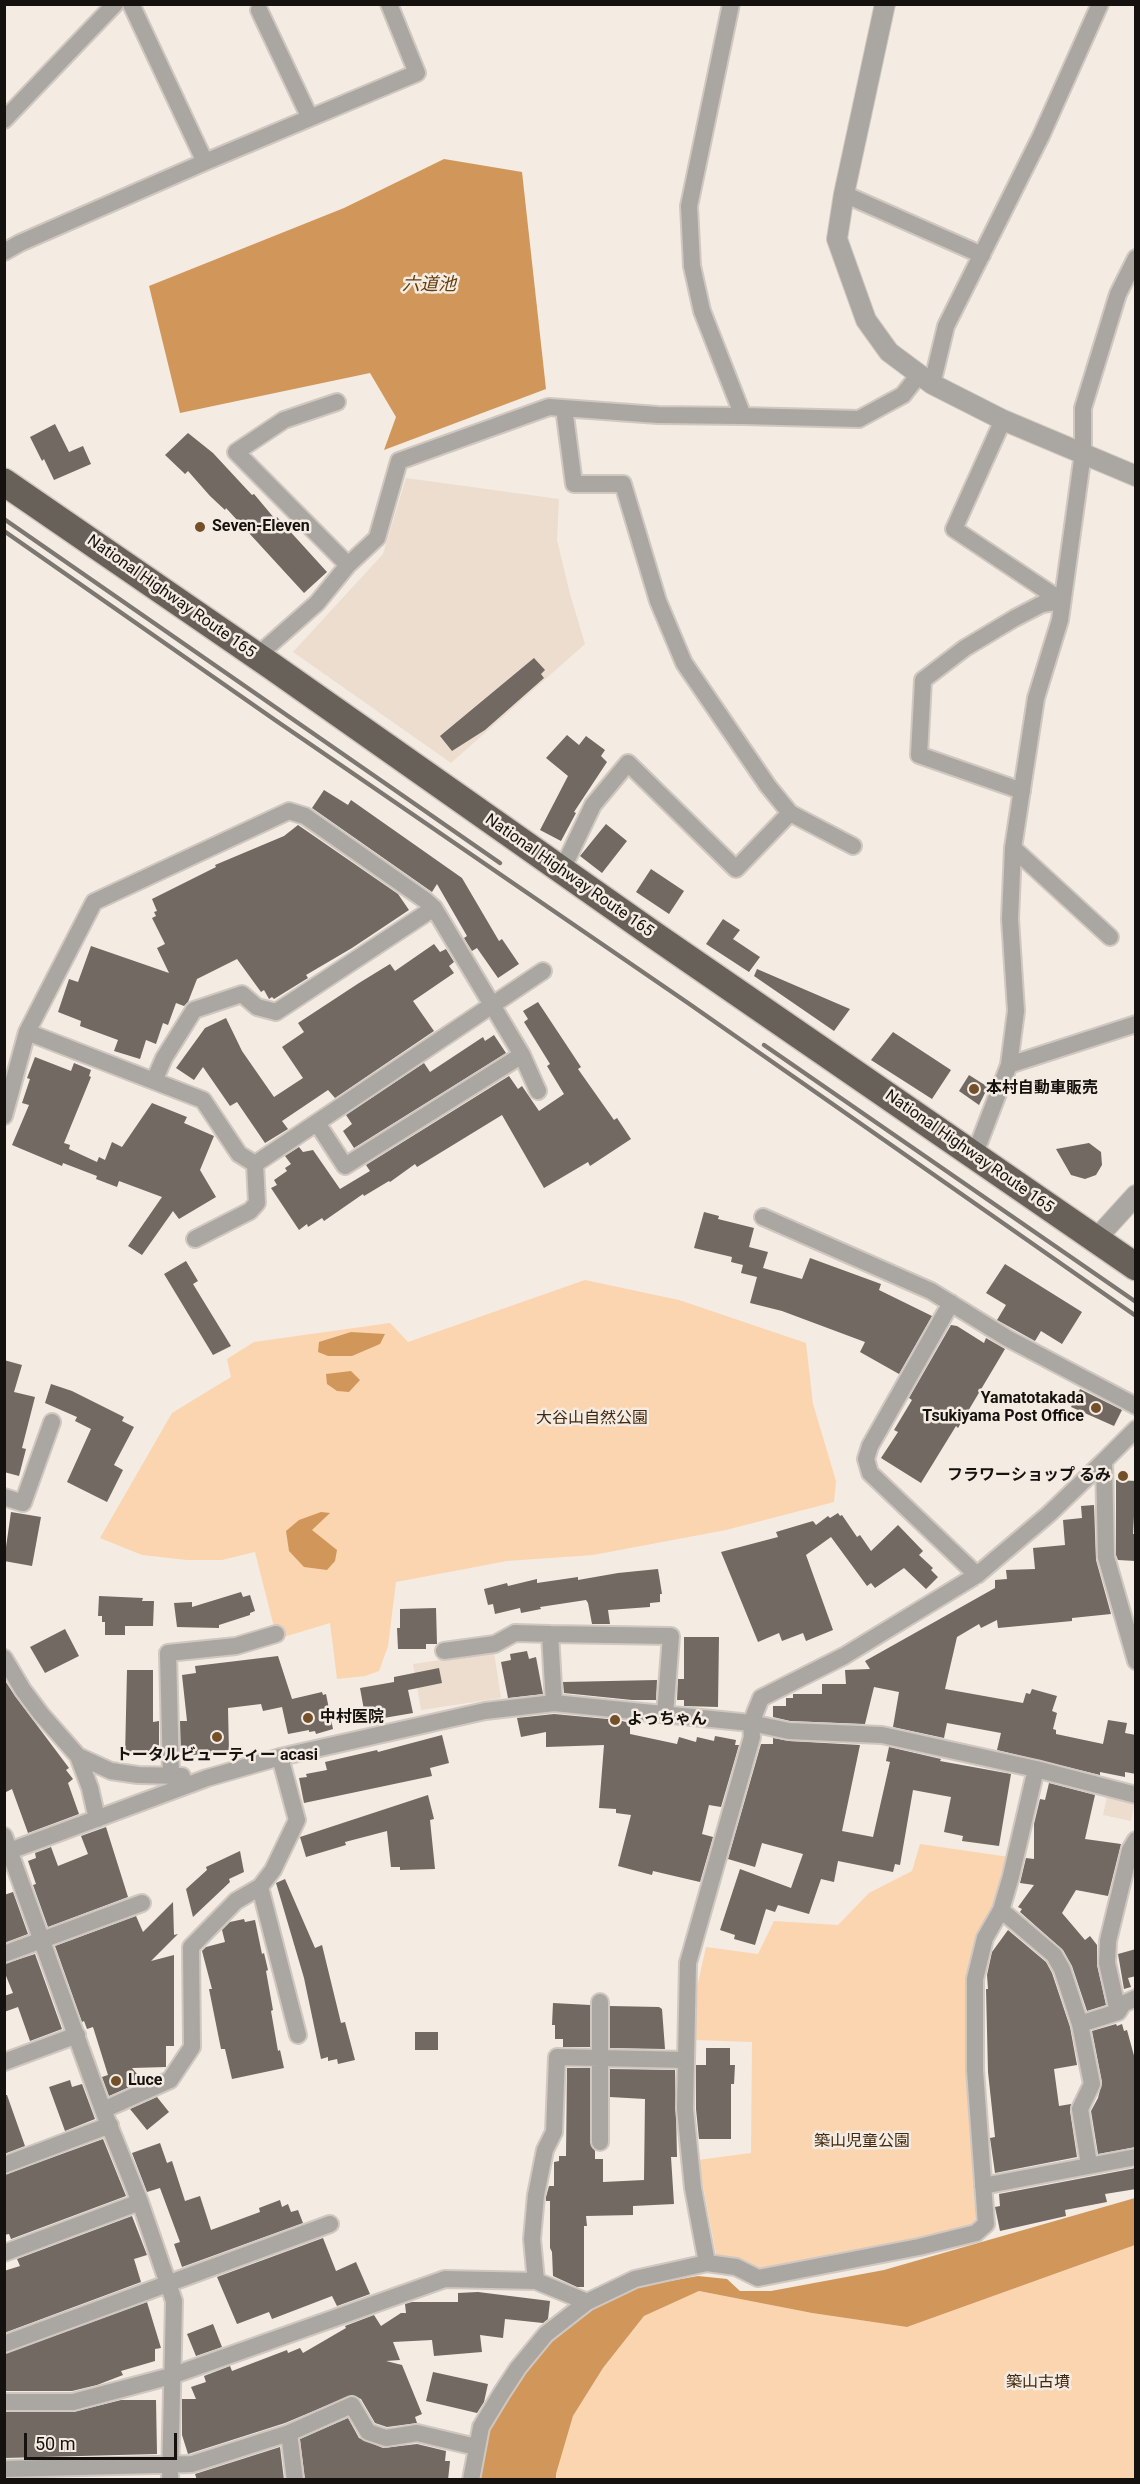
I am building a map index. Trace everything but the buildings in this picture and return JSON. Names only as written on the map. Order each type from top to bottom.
[{"type":"highway","name":"National Highway Route 165","points":[[4,482],[1136,1267]]},
{"type":"street","points":[[4,120],[115,4]]},
{"type":"street","points":[[131,4],[205,162]]},
{"type":"street","points":[[4,252],[205,162],[417,73],[389,4]]},
{"type":"street","points":[[731,4],[689,206],[692,267],[702,311],[743,416]]},
{"type":"street","points":[[885,4],[844,194],[837,238],[866,320],[889,352],[925,380],[1004,420],[1136,476]]},
{"type":"street","points":[[257,656],[317,603],[348,565],[377,538],[399,461],[549,407],[658,415],[859,419],[925,380],[946,326],[1041,136],[1100,4]]},
{"type":"street","points":[[263,6],[310,118]]},
{"type":"street","points":[[844,194],[982,255]]},
{"type":"street","points":[[974,1156],[1009,1065],[1016,1011],[1010,919],[1013,849],[1036,698],[1060,620],[1083,453],[1083,408],[1118,294],[1136,258]]},
{"type":"street","points":[[337,402],[284,420],[236,452],[348,565]]},
{"type":"street","points":[[564,408],[574,484],[623,484],[658,601],[684,663],[768,786],[790,813],[853,846]]},
{"type":"street","points":[[1004,420],[954,529],[1062,601]]},
{"type":"street","points":[[1022,791],[919,754],[922,680],[964,648],[1015,618],[1042,604],[1062,601]]},
{"type":"street","points":[[562,870],[593,805],[628,763],[736,869],[790,813]]},
{"type":"street","points":[[4,1116],[27,1032],[94,902],[289,811],[305,816],[434,908],[522,1055],[538,1091]]},
{"type":"street","points":[[1013,849],[1110,937]]},
{"type":"street","points":[[154,1081],[164,1058],[194,1010],[242,994],[257,1007],[276,1012],[434,908]]},
{"type":"street","points":[[255,1164],[543,971]]},
{"type":"street","points":[[1009,1065],[1136,1024]]},
{"type":"street","points":[[27,1032],[203,1100],[239,1154],[255,1164]]},
{"type":"street","points":[[317,1123],[345,1166],[522,1055]]},
{"type":"street","points":[[195,1239],[250,1211],[257,1203],[255,1164]]},
{"type":"street","points":[[1096,1239],[1136,1195]]},
{"type":"street","points":[[763,1217],[931,1291],[1006,1338],[1136,1406]]},
{"type":"street","points":[[951,1303],[870,1446],[866,1459],[870,1473],[977,1575]]},
{"type":"street","points":[[4,1497],[23,1503],[52,1422]]},
{"type":"street","points":[[707,2263],[692,2176],[685,2109],[688,1963],[752,1737],[751,1723],[761,1698],[844,1656],[977,1575],[1049,1514],[1136,1429]]},
{"type":"street","points":[[1104,1461],[1106,1557],[1136,1661]]},
{"type":"street","points":[[444,1650],[495,1644],[515,1633],[671,1636],[666,1715]]},
{"type":"street","points":[[171,1776],[168,1653],[236,1646],[276,1634]]},
{"type":"street","points":[[550,1634],[554,1703]]},
{"type":"street","points":[[4,1658],[35,1706],[78,1756],[90,1788],[97,1820]]},
{"type":"street","points":[[170,2472],[174,2301],[140,2202],[103,2110],[6,1846],[97,1820],[207,1778],[280,1757],[485,1711],[554,1703],[751,1723],[789,1731],[882,1735],[1036,1769],[1136,1796]]},
{"type":"street","points":[[78,1756],[111,1771],[138,1776],[207,1778]]},
{"type":"street","points":[[103,2110],[170,2080],[192,2047],[190,1947],[236,1901],[260,1887],[273,1870],[297,1820],[280,1757]]},
{"type":"street","points":[[471,2480],[481,2427],[518,2368],[546,2334],[587,2302],[635,2279],[707,2263],[736,2267],[758,2278],[920,2247],[976,2233],[986,2224],[975,2070],[975,1979],[985,1938],[1001,1910],[1017,1854],[1036,1769]]},
{"type":"street","points":[[1118,2012],[1107,1963],[1108,1941],[1130,1850],[1136,1840]]},
{"type":"street","points":[[260,1887],[298,2035]]},
{"type":"street","points":[[4,1954],[141,1903]]},
{"type":"street","points":[[1001,1910],[1054,1955],[1062,1969],[1080,2024],[1092,2084],[1080,2109],[1089,2164]]},
{"type":"street","points":[[1080,2024],[1118,2012],[1123,2004],[1136,1998]]},
{"type":"street","points":[[600,2002],[602,2059],[600,2142]]},
{"type":"street","points":[[4,2062],[77,2035]]},
{"type":"street","points":[[536,2281],[532,2239],[536,2195],[545,2150],[554,2132],[557,2057],[686,2060]]},
{"type":"street","points":[[4,2165],[110,2125]]},
{"type":"street","points":[[983,2186],[1089,2164],[1136,2157]]},
{"type":"street","points":[[4,2253],[140,2202]]},
{"type":"street","points":[[4,2344],[330,2224]]},
{"type":"street","points":[[4,2402],[73,2402],[171,2376],[444,2278],[536,2281],[587,2302]]},
{"type":"street","points":[[4,2469],[170,2472],[289,2433],[352,2405],[368,2432],[386,2438],[417,2433],[476,2447]]},
{"type":"street","points":[[289,2433],[295,2480]]},
{"type":"shaded area","points":[[406,478],[559,499],[557,540],[585,644],[451,763],[293,652],[383,554]]},
{"type":"shaded area","points":[[494,1652],[501,1698],[421,1710],[413,1664]]},
{"type":"shaded area","points":[[1108,1792],[1135,1801],[1131,1821],[1103,1815]]},
{"type":"green space","name":"大谷山自然公園","points":[[585,1280],[679,1300],[806,1343],[813,1404],[836,1481],[834,1502],[726,1530],[593,1555],[507,1561],[396,1582],[388,1646],[379,1671],[365,1676],[337,1679],[330,1623],[277,1639],[255,1552],[222,1560],[187,1560],[142,1555],[100,1538],[172,1413],[231,1377],[227,1359],[254,1342],[390,1323],[408,1342]]},
{"type":"green space","name":"築山児童公園","points":[[920,1844],[1009,1857],[1001,1874],[995,1905],[976,1935],[969,1978],[969,2107],[976,2226],[765,2273],[716,2254],[698,2160],[751,2153],[752,2042],[695,2040],[697,1987],[706,1947],[758,1954],[774,1921],[838,1925],[869,1893],[912,1871]]},
{"type":"green space","name":"築山古墳","points":[[1135,2245],[1135,2479],[557,2480],[556,2474],[573,2416],[603,2368],[644,2316],[699,2291],[812,2313],[907,2327]]},
{"type":"water","name":"六道池","points":[[444,159],[522,172],[546,389],[384,450],[396,417],[370,373],[180,413],[149,286],[344,208]]},
{"type":"water","points":[[351,1332],[385,1334],[380,1344],[352,1356],[328,1356],[318,1352],[319,1342]]},
{"type":"water","points":[[351,1371],[360,1380],[349,1392],[337,1391],[327,1384],[326,1374]]},
{"type":"water","points":[[321,1512],[330,1513],[312,1530],[337,1550],[335,1561],[327,1570],[304,1567],[289,1551],[286,1531],[299,1520]]},
{"type":"water","points":[[1135,2198],[1135,2245],[907,2327],[812,2313],[699,2291],[644,2316],[603,2368],[573,2416],[556,2479],[480,2479],[480,2450],[488,2430],[510,2393],[551,2337],[568,2323],[620,2290],[698,2276],[727,2279],[740,2291],[771,2291],[884,2270]]},
{"type":"railway","points":[[4,519],[500,863]]},
{"type":"railway","points":[[4,531],[688,1003],[1136,1316]]},
{"type":"railway","points":[[764,1045],[1136,1302]]},
{"type":"place","name":"Seven-Eleven","points":[[200,527]]},
{"type":"place","name":"本村自動車販売","points":[[974,1089]]},
{"type":"place","name":"Yamatotakada Tsukiyama Post Office","points":[[1096,1408]]},
{"type":"place","name":"フラワーショップ るみ","points":[[1123,1476]]},
{"type":"place","name":"中村医院","points":[[308,1718]]},
{"type":"place","name":"よっちゃん","points":[[615,1720]]},
{"type":"place","name":"トータルビューティー acasi","points":[[217,1737]]},
{"type":"place","name":"Luce","points":[[116,2081]]}]
